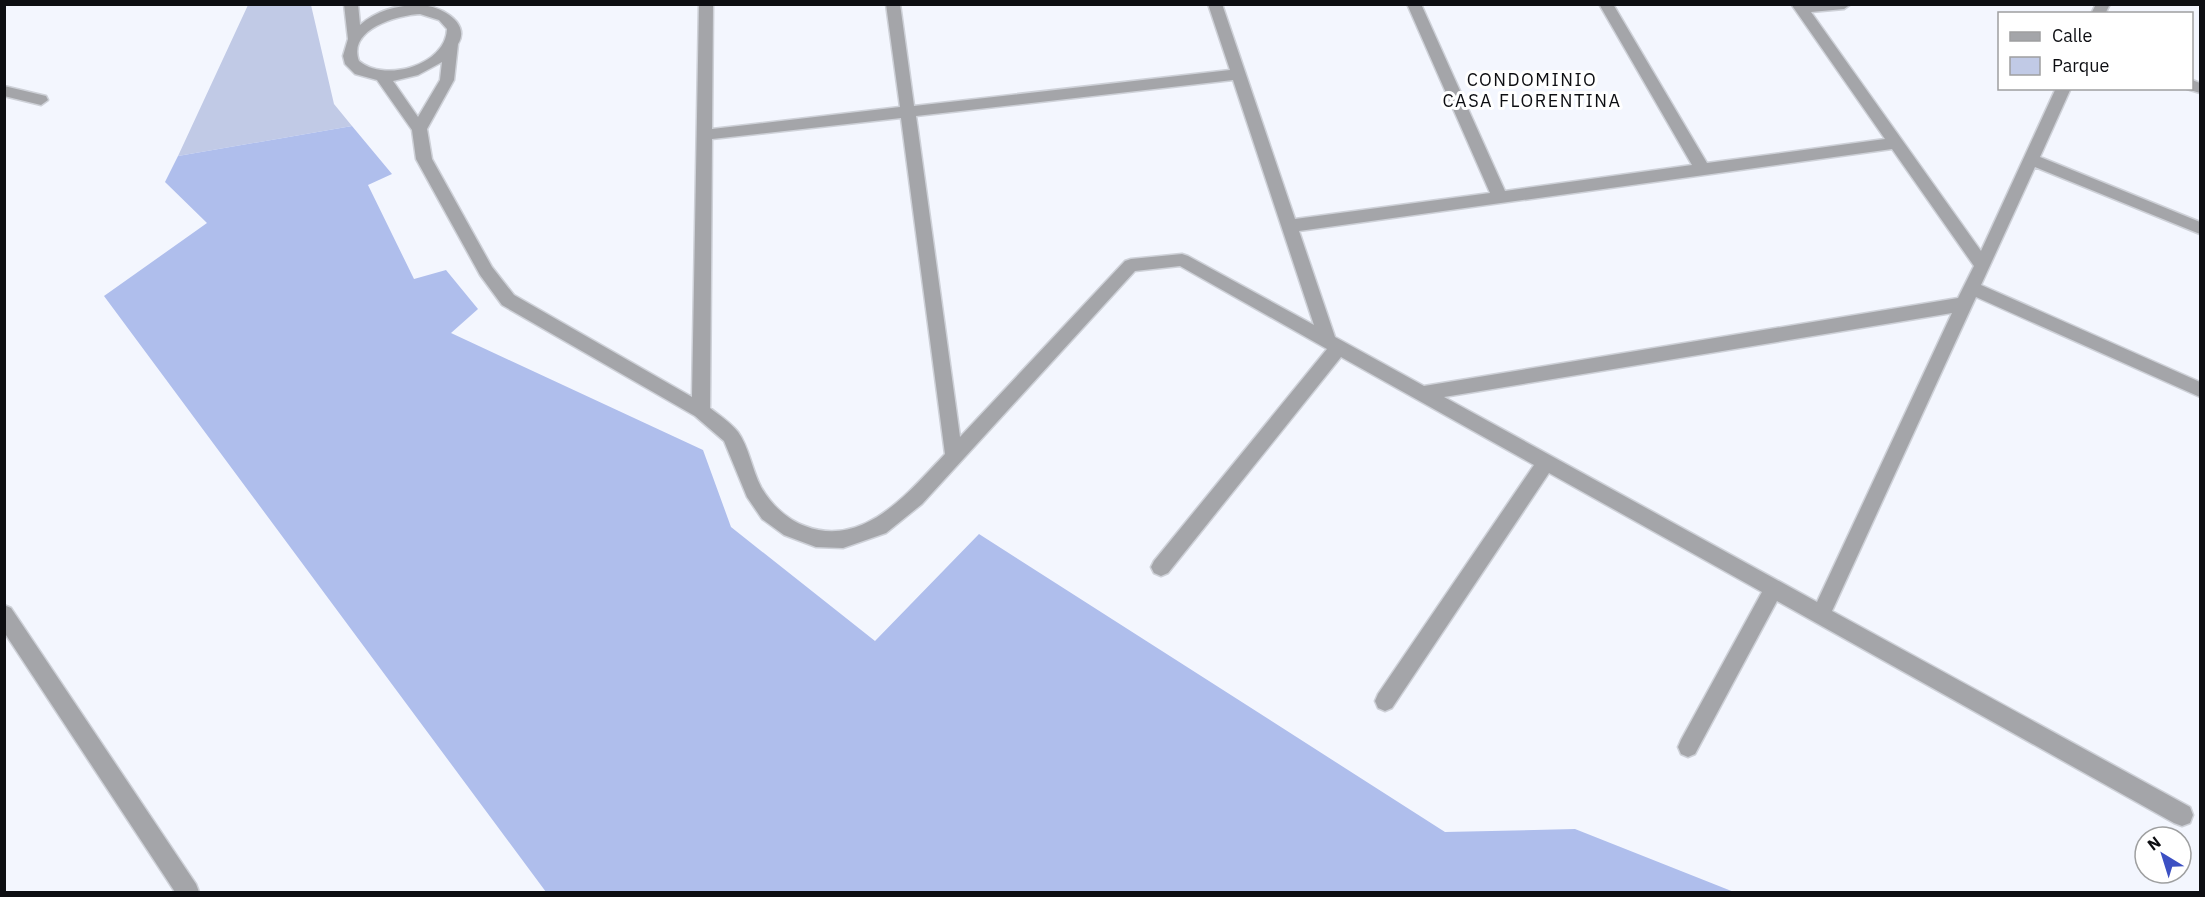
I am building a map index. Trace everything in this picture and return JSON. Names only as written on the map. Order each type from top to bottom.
[{"type":"street","points":[[351,4],[354,38]]},
{"type":"street","points":[[404,4],[438,12],[451,20],[455,32],[447,80],[419,129]]},
{"type":"street","points":[[701,411],[706,4]]},
{"type":"street","points":[[892,4],[954,455]]},
{"type":"street","points":[[1215,4],[1290,226],[1333,344]]},
{"type":"street","points":[[1413,4],[1500,197]]},
{"type":"street","points":[[1606,4],[1703,170]]},
{"type":"street","points":[[1800,7],[1844,4]]},
{"type":"street","points":[[1800,7],[1982,265]]},
{"type":"street","points":[[421,9],[402,10],[382,16],[365,26],[354,38],[349,52],[352,64],[364,73],[382,77],[403,75],[424,68],[441,58],[452,45]]},
{"type":"street","points":[[704,135],[1239,74]]},
{"type":"street","points":[[382,77],[419,129],[424,159],[486,271],[508,300],[701,411],[731,436],[754,491],[769,513],[791,529],[816,538],[843,540],[879,527],[915,498],[1131,265],[1182,260],[2182,814]]},
{"type":"street","points":[[1821,614],[2063,90]]},
{"type":"street","points":[[4,91],[41,99]]},
{"type":"street","points":[[1290,226],[1896,144]]},
{"type":"street","points":[[2031,159],[2200,228]]},
{"type":"street","points":[[1422,393],[1968,296],[2200,390]]},
{"type":"street","points":[[1161,567],[1333,344]]},
{"type":"street","points":[[1385,700],[1546,462]]},
{"type":"street","points":[[1688,747],[1774,588]]},
{"type":"street","points":[[4,614],[188,892]]},
{"type":"green space","points":[[248,5],[311,5],[334,104],[352,126],[178,156]]},
{"type":"shaded area","points":[[352,126],[392,174],[368,185],[414,279],[446,270],[478,309],[451,333],[703,450],[731,527],[875,641],[979,534],[1445,832],[1575,829],[1734,892],[546,892],[104,296],[207,223],[165,182],[178,156]]},
{"type":"district","name":"CONDOMINIO CASA FLORENTINA","points":[[1532,89]]}]
